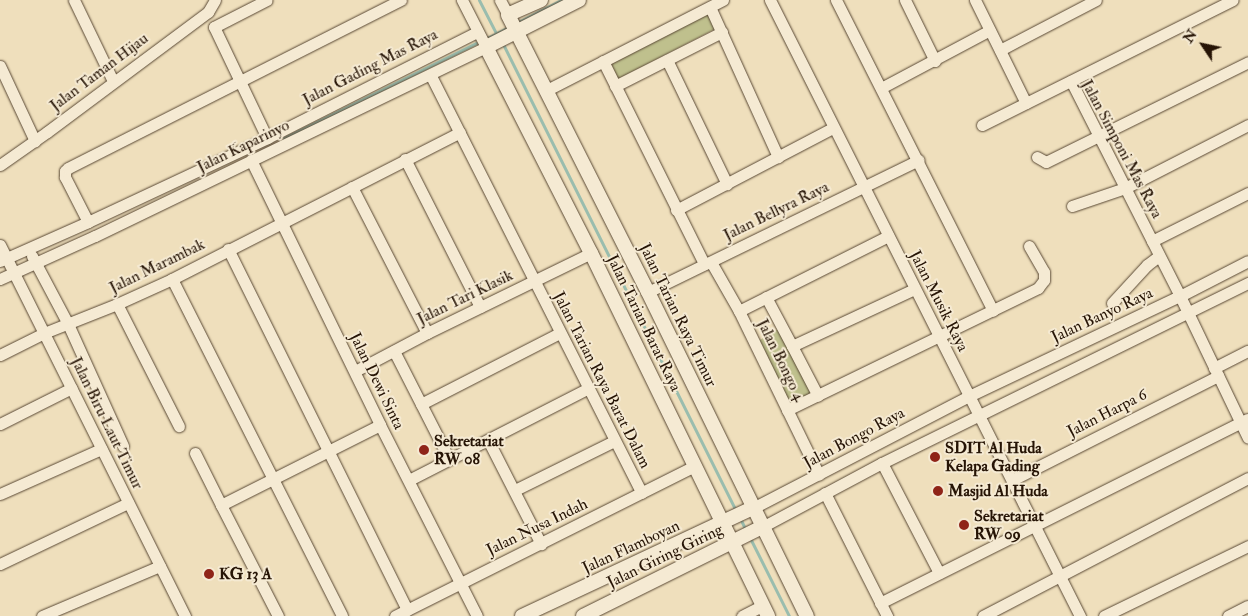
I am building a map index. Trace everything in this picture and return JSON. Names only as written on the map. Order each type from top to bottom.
[{"type":"street","points":[[74,0],[114,81]]},
{"type":"street","points":[[267,0],[214,27],[267,138]]},
{"type":"street","points":[[462,0],[478,32],[489,45],[541,0]]},
{"type":"street","name":"Jalan Tarian Raya Timur","points":[[500,0],[648,292],[750,510],[807,616]]},
{"type":"street","points":[[512,25],[580,0]]},
{"type":"street","points":[[545,91],[723,0]]},
{"type":"street","name":"Jalan Musik Raya","points":[[770,0],[1080,616]]},
{"type":"street","points":[[836,0],[919,160],[993,311]]},
{"type":"street","points":[[905,0],[935,61]]},
{"type":"street","points":[[975,0],[1026,103]]},
{"type":"street","points":[[1000,50],[1096,0]]},
{"type":"street","points":[[1071,81],[1234,0]]},
{"type":"street","name":"Jalan Taman Hijau","points":[[0,165],[208,12],[215,1]]},
{"type":"street","points":[[88,222],[65,177],[65,171],[68,168],[394,1]]},
{"type":"street","points":[[710,7],[778,157]]},
{"type":"street","points":[[881,88],[935,61],[990,30]]},
{"type":"street","name":"Jalan Gading Mas Raya","points":[[5,258],[88,222],[267,138],[478,32]]},
{"type":"street","points":[[615,86],[722,32]]},
{"type":"street","name":"Jalan Kaparinyo","points":[[0,279],[95,236],[251,160],[431,76],[489,45]]},
{"type":"street","name":"Jalan Tarian Barat Raya","points":[[489,45],[694,466],[735,542],[765,611]]},
{"type":"street","points":[[667,60],[727,184]]},
{"type":"street","name":"Jalan Bongo 4","points":[[603,61],[676,210],[738,311],[819,475]]},
{"type":"street","points":[[1041,159],[1098,137],[1248,62]]},
{"type":"street","points":[[0,66],[35,141]]},
{"type":"street","name":"Jalan Tarian Raya Barat Dalam","points":[[431,76],[587,389],[642,493]]},
{"type":"street","name":"Jalan Simponi Mas Raya","points":[[982,125],[1071,81],[1216,372],[1244,420],[1248,438]]},
{"type":"street","points":[[1072,206],[1125,188],[1248,125]]},
{"type":"street","points":[[676,210],[834,128]]},
{"type":"street","name":"Jalan Marambak","points":[[0,355],[46,332],[117,304],[172,279],[460,132]]},
{"type":"street","points":[[406,159],[480,307]]},
{"type":"street","name":"Jalan Dewi Sinta","points":[[251,160],[380,425],[477,616]]},
{"type":"street","name":"Jalan Bellyra Raya","points":[[648,292],[919,160]]},
{"type":"street","points":[[352,187],[427,333]]},
{"type":"street","points":[[1152,241],[1248,193]]},
{"type":"street","points":[[738,311],[888,236]]},
{"type":"street","name":"Jalan Biru Laut Timur","points":[[0,245],[5,258],[15,271],[46,332],[101,449],[184,616]]},
{"type":"street","points":[[787,410],[940,338],[1038,288],[1044,280],[1044,272],[1029,246]]},
{"type":"street","name":"Jalan Biru Laut Timur","points":[[29,247],[33,263],[66,325],[123,446]]},
{"type":"street","points":[[228,249],[407,610]]},
{"type":"street","name":"Jalan Tari Klasik","points":[[355,371],[427,333],[591,253]]},
{"type":"street","points":[[1112,303],[1147,265],[1159,256]]},
{"type":"street","name":"Jalan Banyo Raya","points":[[969,396],[1184,305],[1248,261]]},
{"type":"street","points":[[172,279],[342,616]]},
{"type":"street","points":[[760,528],[882,463],[979,416],[1184,305],[1248,283]]},
{"type":"street","points":[[792,346],[914,289]]},
{"type":"street","points":[[766,297],[818,396]]},
{"type":"street","points":[[117,304],[179,426]]},
{"type":"street","points":[[421,404],[560,333]]},
{"type":"street","points":[[394,351],[449,459]]},
{"type":"street","name":"Jalan Harpa 6","points":[[1012,480],[1216,372],[1248,352]]},
{"type":"street","points":[[0,424],[72,388]]},
{"type":"street","points":[[409,480],[587,389]]},
{"type":"street","name":"Jalan Bongo Raya","points":[[750,510],[969,396]]},
{"type":"street","points":[[880,603],[1244,420]]},
{"type":"street","points":[[221,505],[380,425]]},
{"type":"street","points":[[488,440],[541,544]]},
{"type":"street","points":[[515,490],[614,441]]},
{"type":"street","points":[[0,494],[101,449]]},
{"type":"street","points":[[195,452],[278,616]]},
{"type":"street","points":[[882,463],[939,573]]},
{"type":"street","name":"Jalan Nusa Indah","points":[[395,616],[694,466]]},
{"type":"street","points":[[983,616],[1248,478]]},
{"type":"street","points":[[825,493],[887,616]]},
{"type":"street","points":[[0,564],[128,503]]},
{"type":"street","name":"Jalan Flamboyan","points":[[522,616],[750,510]]},
{"type":"street","name":"Jalan Giring Giring","points":[[583,616],[760,528]]},
{"type":"street","points":[[1104,616],[1248,546]]},
{"type":"street","points":[[42,616],[160,566]]},
{"type":"street","points":[[1228,616],[1248,606]]},
{"type":"street","points":[[742,616],[765,611]]},
{"type":"green space","points":[[708,12],[715,29],[618,79],[609,59]]},
{"type":"green space","points":[[778,329],[815,395],[788,407],[752,345]]},
{"type":"waterway","points":[[479,0],[498,37]]},
{"type":"waterway","points":[[516,23],[561,0]]},
{"type":"waterway","points":[[485,39],[510,26]]},
{"type":"waterway","points":[[502,42],[736,511]]},
{"type":"waterway","points":[[284,138],[476,43]]},
{"type":"waterway","points":[[740,518],[746,531]]},
{"type":"waterway","points":[[749,536],[789,616]]},
{"type":"place","name":"Sekretariat RW 08","points":[[424,450]]},
{"type":"place","name":"SDIT Al Huda Kelapa Gading","points":[[935,457]]},
{"type":"place","name":"Masjid Al Huda","points":[[938,491]]},
{"type":"place","name":"Sekretariat RW 09","points":[[964,525]]},
{"type":"place","name":"KG 13 A","points":[[209,574]]}]
